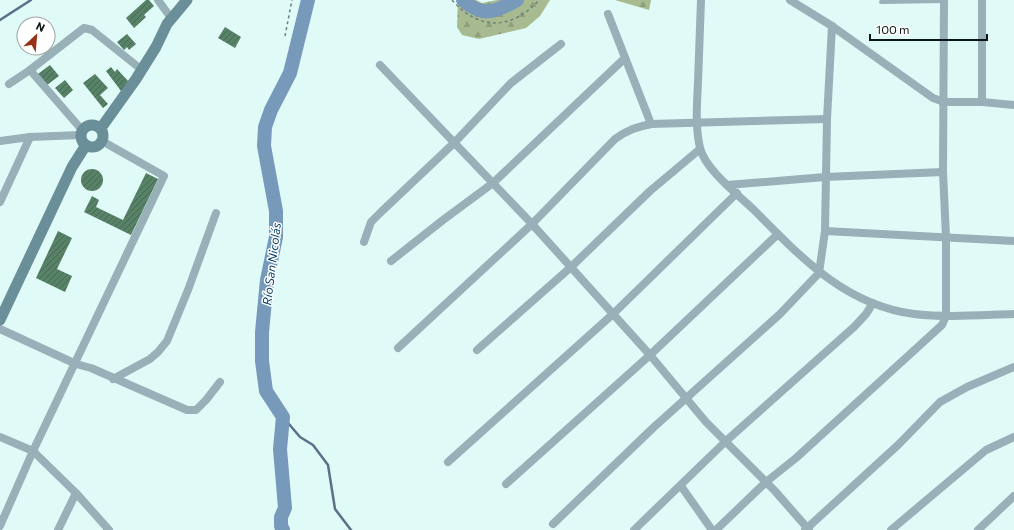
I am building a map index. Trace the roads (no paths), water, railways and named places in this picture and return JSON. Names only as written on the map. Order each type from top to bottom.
[{"type":"street","points":[[158,0],[171,18]]},
{"type":"street","points":[[100,128],[142,70],[171,18],[187,0]]},
{"type":"street","points":[[701,0],[696,122],[700,149],[707,161],[728,185],[819,272],[873,303],[914,314],[946,316],[1014,314]]},
{"type":"street","points":[[790,0],[832,26],[908,82],[933,98],[944,102],[982,102],[1014,106]]},
{"type":"street","points":[[982,0],[982,102]]},
{"type":"street","points":[[716,530],[766,482],[802,453],[936,332],[942,325],[946,316],[946,237],[943,172],[944,1]]},
{"type":"street","points":[[608,14],[651,124]]},
{"type":"street","points":[[553,524],[780,314],[819,272],[825,231],[825,177],[832,26]]},
{"type":"street","points":[[9,84],[30,70],[84,28],[92,30],[142,70]]},
{"type":"street","points":[[364,242],[374,219],[454,143],[511,83],[561,44]]},
{"type":"street","points":[[392,262],[464,204],[493,183],[625,58]]},
{"type":"street","points":[[380,65],[532,224],[650,355],[687,399],[766,482],[807,529],[898,444],[940,402],[967,387],[1014,366]]},
{"type":"street","points":[[0,320],[72,168],[83,137],[90,124],[100,128],[104,134],[102,141],[97,146],[83,137],[30,70]]},
{"type":"street","points":[[398,348],[532,224],[615,139],[635,127],[651,124],[696,122],[827,120]]},
{"type":"street","points":[[0,141],[30,137],[83,137]]},
{"type":"street","points":[[0,202],[30,137]]},
{"type":"street","points":[[0,526],[32,452],[76,364],[89,332],[164,176],[102,141]]},
{"type":"street","points":[[477,350],[571,267],[650,191],[700,149]]},
{"type":"street","points":[[728,185],[825,177],[943,172]]},
{"type":"street","points":[[448,462],[613,314],[737,193]]},
{"type":"street","points":[[113,379],[150,359],[167,341],[188,290],[216,213]]},
{"type":"street","points":[[825,231],[1014,241]]},
{"type":"street","points":[[506,484],[650,355],[778,234]]},
{"type":"street","points":[[634,530],[726,441],[854,327],[866,314],[873,303]]},
{"type":"street","points":[[0,329],[76,364],[91,368],[113,379],[192,411],[206,400],[220,382]]},
{"type":"street","points":[[0,437],[32,452],[76,493],[109,530]]},
{"type":"street","points":[[891,530],[986,450],[1014,437]]},
{"type":"street","points":[[681,486],[712,530]]},
{"type":"street","points":[[58,530],[76,493]]},
{"type":"street","points":[[978,530],[1014,496]]},
{"type":"lane","points":[[881,2],[944,1]]},
{"type":"waterway","points":[[0,20],[31,0]]},
{"type":"waterway","name":"Río San Nicolás","points":[[283,530],[281,526],[281,517],[285,508],[280,449],[283,417],[266,391],[262,361],[262,332],[267,280],[276,237],[276,211],[264,146],[265,127],[271,110],[290,73],[308,0]]},
{"type":"waterway","name":"Río San Nicolás","points":[[463,0],[470,6],[483,11],[496,10],[517,0]]},
{"type":"waterway","points":[[283,417],[300,437],[313,445],[328,465],[335,509],[351,530]]}]
